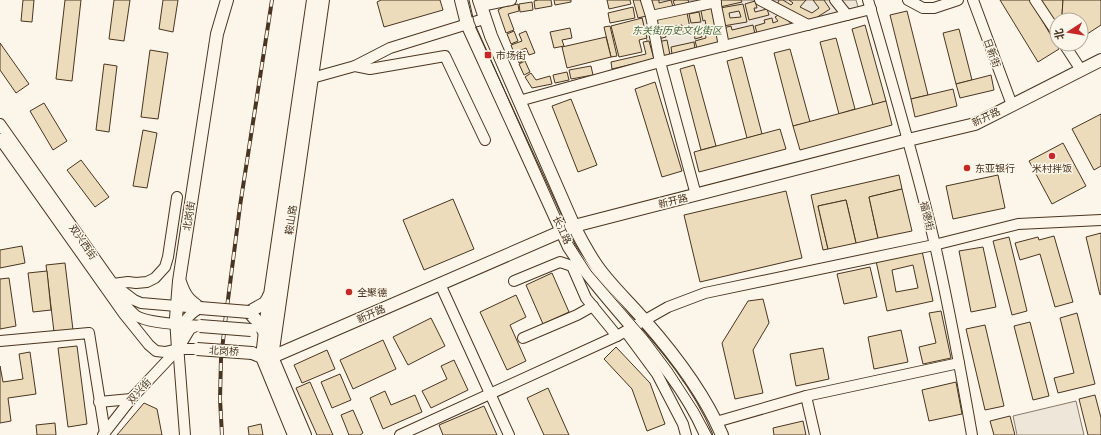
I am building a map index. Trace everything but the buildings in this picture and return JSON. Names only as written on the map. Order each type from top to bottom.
[{"type":"main road","name":"北岗街","points":[[178,349],[179,324],[176,305],[179,281],[217,34],[227,0]]},
{"type":"main road","name":"鞍山路","points":[[269,335],[270,295],[313,0]]},
{"type":"main road","name":"鞍山路","points":[[305,435],[262,356],[269,335],[312,78],[323,0]]},
{"type":"main road","name":"长江路","points":[[461,0],[467,24],[543,189],[561,232],[625,332],[654,352],[669,373],[706,435]]},
{"type":"main road","name":"长江路","points":[[480,3],[484,19],[574,226],[597,266],[618,292],[645,320],[680,365],[706,405],[722,435]]},
{"type":"main road","name":"新开路","points":[[262,356],[306,342],[574,226],[975,124],[1101,60]]},
{"type":"main road","points":[[179,281],[189,301],[200,308],[249,312],[265,303],[270,295]]},
{"type":"main road","points":[[249,312],[269,335]]},
{"type":"main road","points":[[198,326],[251,330],[293,344],[306,342]]},
{"type":"main road","name":"北岗桥","points":[[197,349],[262,356]]},
{"type":"main road","points":[[262,356],[294,435]]},
{"type":"street","points":[[480,3],[511,0]]},
{"type":"street","points":[[646,0],[651,16],[660,62],[696,195]]},
{"type":"street","points":[[760,0],[808,25]]},
{"type":"street","points":[[835,0],[847,15]]},
{"type":"street","points":[[908,0],[923,8],[934,8],[958,0]]},
{"type":"street","name":"日新街","points":[[973,0],[1012,105]]},
{"type":"street","points":[[1035,0],[1049,21]]},
{"type":"street","points":[[651,16],[715,1],[724,46]]},
{"type":"street","points":[[519,101],[660,62],[847,15],[869,4]]},
{"type":"street","name":"福德街","points":[[869,4],[908,140],[934,244],[972,435]]},
{"type":"street","points":[[312,78],[355,66],[390,48],[484,19]]},
{"type":"street","points":[[1069,52],[1081,70]]},
{"type":"street","points":[[355,66],[370,69],[445,56],[485,140]]},
{"type":"street","name":"双兴西街","points":[[0,124],[113,284],[134,300],[141,303],[200,308]]},
{"type":"street","name":"双兴西街","points":[[0,139],[124,314],[149,345],[173,368],[181,386]]},
{"type":"street","points":[[151,321],[134,314],[113,284],[147,282],[154,278],[165,267],[168,257],[177,197]]},
{"type":"street","points":[[400,435],[625,332],[668,307],[705,293],[934,244],[1018,224],[1101,220]]},
{"type":"street","points":[[514,281],[560,262],[572,266],[586,298],[593,306],[625,332],[657,374],[683,424],[686,435]]},
{"type":"street","points":[[440,284],[509,435]]},
{"type":"street","points":[[523,338],[577,315],[593,306]]},
{"type":"street","points":[[179,324],[192,312],[200,308]]},
{"type":"street","points":[[124,314],[138,322],[151,321],[198,326]]},
{"type":"street","name":"双兴街","points":[[104,434],[131,399],[178,349],[190,329],[198,326]]},
{"type":"street","points":[[0,341],[40,339],[89,333],[104,434]]},
{"type":"street","points":[[156,351],[165,352],[178,349],[197,349]]},
{"type":"street","name":"北岗街","points":[[178,349],[185,435]]},
{"type":"street","points":[[716,422],[806,396],[959,364]]},
{"type":"street","points":[[806,396],[815,435]]},
{"type":"street","points":[[99,402],[131,399]]},
{"type":"green space","name":"东关街历史文化街区","points":[[638,0],[856,0],[861,17],[653,68]]},
{"type":"green space","points":[[1076,401],[1084,435],[1017,435],[1013,416]]},
{"type":"tram line","points":[[469,0],[474,22],[571,240],[591,271],[648,337],[672,369],[698,409],[712,435]]},
{"type":"railway","points":[[222,435],[220,399],[221,359],[225,323],[240,206],[272,0]]},
{"type":"place","name":"市场街","points":[[488,55]]},
{"type":"place","name":"米村拌饭","points":[[1052,156]]},
{"type":"place","name":"东亚银行","points":[[967,168]]},
{"type":"place","name":"全聚德","points":[[349,292]]}]
